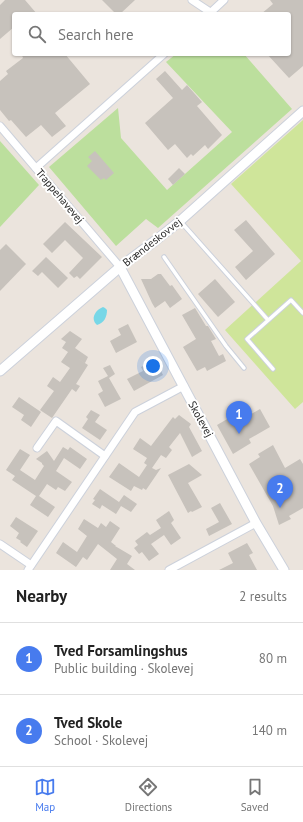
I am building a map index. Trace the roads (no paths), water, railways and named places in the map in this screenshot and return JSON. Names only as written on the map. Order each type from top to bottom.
[{"type":"street","points":[[192,0],[209,12]]},
{"type":"street","points":[[211,12],[224,0]]},
{"type":"street","points":[[36,168],[162,56]]},
{"type":"street","name":"Brændeskovvej","points":[[0,371],[120,267],[180,221],[303,111]]},
{"type":"street","name":"Trappehavevej","points":[[0,126],[120,267]]},
{"type":"street","name":"Skolevej","points":[[120,267],[256,523],[284,570]]},
{"type":"street","points":[[0,544],[30,567],[135,412],[184,386]]},
{"type":"street","points":[[37,448],[56,421],[105,456]]},
{"type":"street","points":[[169,570],[256,523]]},
{"type":"lane","points":[[180,221],[268,320]]},
{"type":"lane","points":[[164,257],[226,346],[244,368]]},
{"type":"lane","points":[[273,369],[247,339],[291,300],[303,313]]},
{"type":"water","points":[[103,307],[107,310],[106,317],[102,323],[97,325],[94,320],[94,315]]},
{"type":"place","name":"Tved Forsamlingshus","points":[[239,434]]},
{"type":"place","name":"Tved Skole","points":[[280,508]]}]
